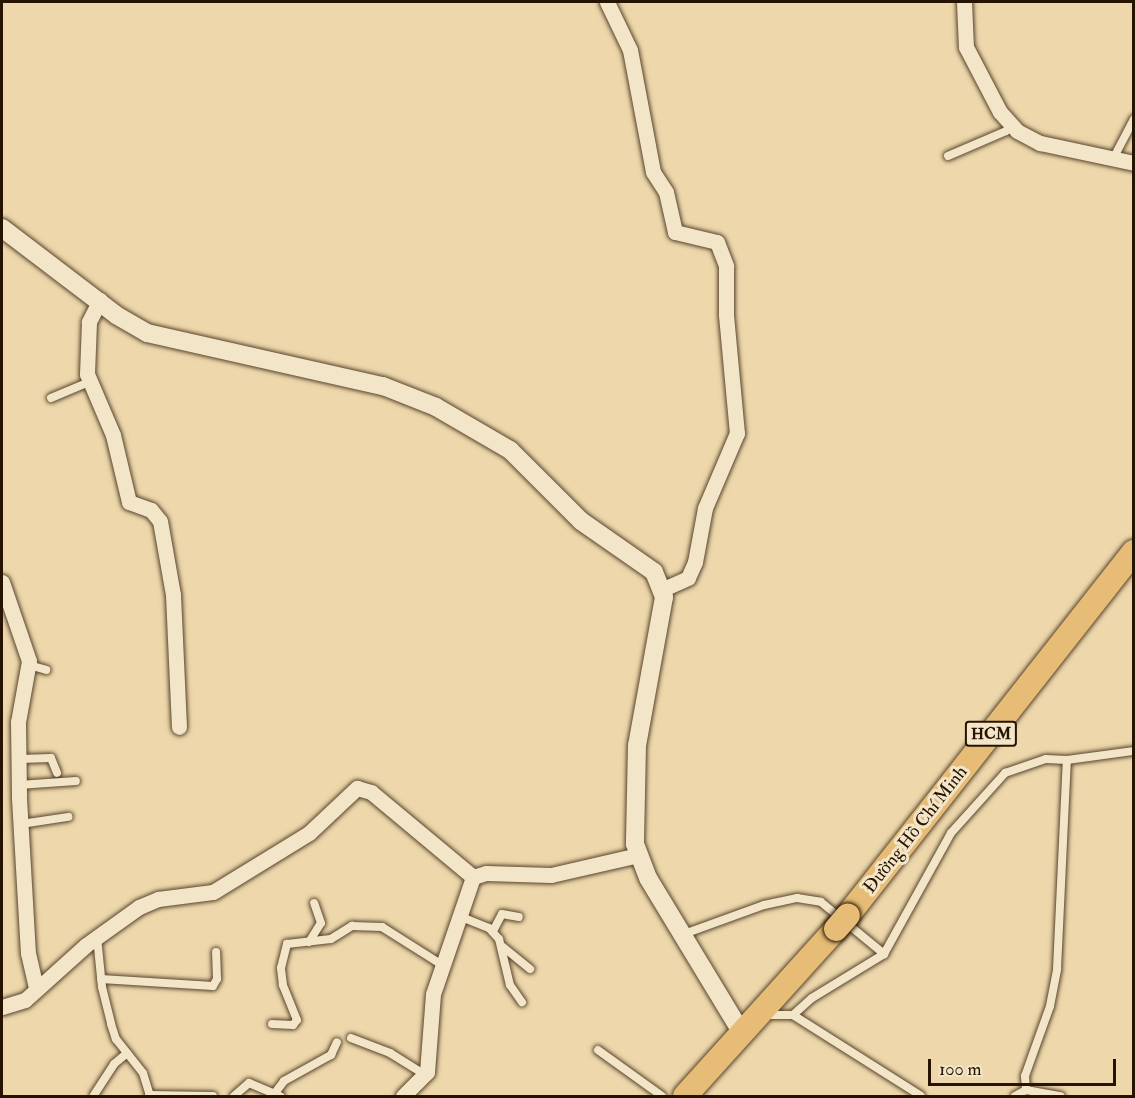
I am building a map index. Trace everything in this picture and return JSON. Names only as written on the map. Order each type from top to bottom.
[{"type":"highway","name":"Đường Hồ Chí Minh","points":[[685,1096],[744,1035],[842,922],[1134,552]]},
{"type":"street","points":[[607,2],[630,50],[653,172],[666,192],[675,232],[717,242],[726,266],[726,315],[737,433],[705,508],[691,570],[684,581],[663,589]]},
{"type":"street","points":[[964,2],[962,29],[966,47],[1011,124],[1040,143],[1134,163]]},
{"type":"street","points":[[2,228],[100,300],[130,325],[168,341],[383,386],[436,408],[510,450],[575,517],[654,572],[663,589],[664,607],[637,745],[633,826],[638,855],[682,935],[744,1035]]},
{"type":"street","points":[[100,300],[89,322],[89,382],[113,435],[129,502],[151,510],[160,520],[173,595],[179,726]]},
{"type":"street","points":[[2,582],[29,665],[18,722],[19,784],[28,953],[36,987]]},
{"type":"street","points":[[2,1007],[25,1000],[36,987],[97,937],[148,902],[213,892],[309,833],[357,788],[371,792],[473,877]]},
{"type":"street","points":[[473,877],[486,873],[551,875],[638,855]]},
{"type":"street","points":[[404,1096],[425,1075],[431,1001],[473,877]]},
{"type":"lane","points":[[1112,160],[1134,119]]},
{"type":"lane","points":[[948,156],[1006,131],[1011,124]]},
{"type":"lane","points":[[51,398],[89,382]]},
{"type":"lane","points":[[29,665],[46,670]]},
{"type":"lane","points":[[793,1015],[826,989],[871,965],[884,954],[921,881],[951,833],[1005,773],[1046,759],[1067,760],[1134,751]]},
{"type":"lane","points":[[20,759],[51,758],[57,773]]},
{"type":"lane","points":[[1026,1090],[1025,1076],[1050,1006],[1057,969],[1067,760]]},
{"type":"lane","points":[[19,784],[76,781]]},
{"type":"lane","points":[[21,824],[68,817]]},
{"type":"lane","points":[[682,935],[764,905],[797,898],[821,902],[884,954]]},
{"type":"lane","points":[[309,942],[321,923],[314,903]]},
{"type":"lane","points":[[493,931],[502,914],[519,917]]},
{"type":"lane","points":[[459,916],[493,931],[503,947],[530,969]]},
{"type":"lane","points":[[273,1024],[293,1025],[297,1020],[284,985],[284,947],[331,939],[352,926],[382,927],[442,965]]},
{"type":"lane","points":[[97,937],[101,979],[111,1024],[127,1053],[143,1073],[149,1096],[213,1096]]},
{"type":"lane","points":[[503,947],[510,985],[522,1002]]},
{"type":"lane","points":[[101,979],[213,986],[217,979],[216,952]]},
{"type":"lane","points":[[761,1015],[793,1015],[921,1096]]},
{"type":"lane","points":[[351,1038],[390,1053],[425,1075]]},
{"type":"lane","points":[[234,1096],[249,1083],[278,1095],[284,1081],[331,1055],[338,1042]]},
{"type":"lane","points":[[598,1050],[662,1096]]},
{"type":"lane","points":[[94,1095],[114,1064],[127,1053]]},
{"type":"lane","points":[[1015,1096],[1026,1090],[1060,1096]]}]
